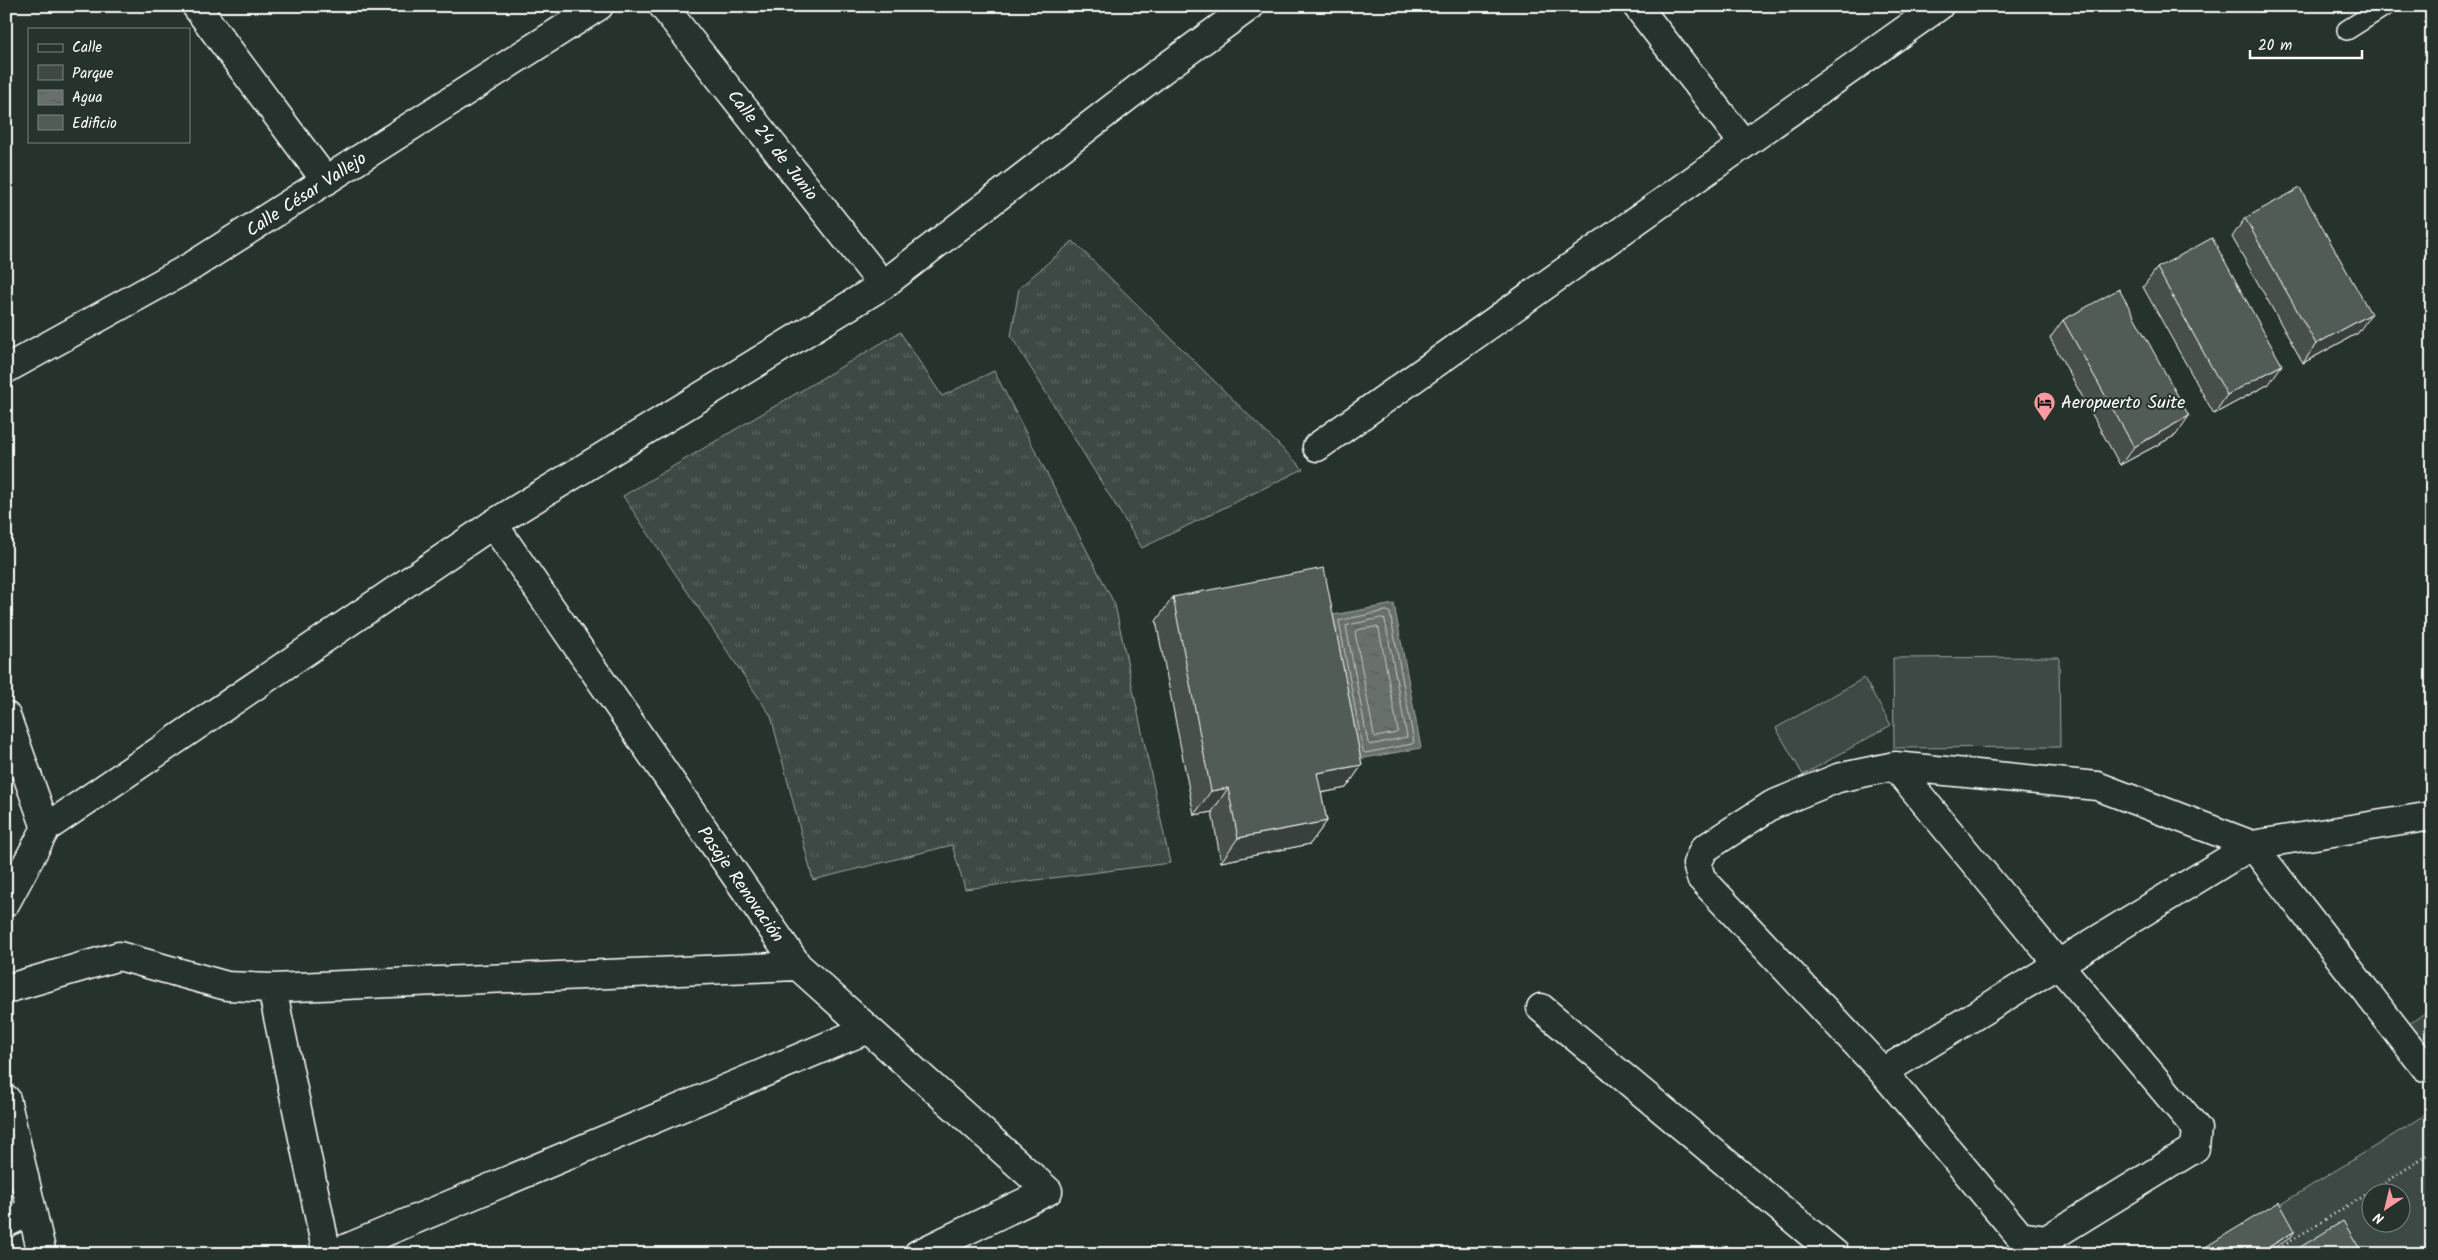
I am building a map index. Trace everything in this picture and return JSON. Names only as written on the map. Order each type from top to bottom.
[{"type":"street","points":[[196,6],[326,181]]},
{"type":"street","name":"Calle César Vallejo","points":[[8,365],[192,266],[599,6]]},
{"type":"street","name":"Calle 24 de Junio","points":[[663,6],[883,284]]},
{"type":"street","points":[[6,902],[46,828],[493,524],[883,284],[1154,76],[1250,6]]},
{"type":"street","points":[[1637,6],[1744,144]]},
{"type":"street","points":[[1316,447],[1939,6]]},
{"type":"street","name":"Pasaje Renovación","points":[[493,524],[798,966],[1048,1191],[918,1254]]},
{"type":"street","points":[[6,716],[46,828]]},
{"type":"street","points":[[1895,766],[2197,1129],[2195,1148],[2046,1240],[2020,1236],[1883,1072],[1701,878],[1697,864],[1704,850],[1772,805],[1838,778],[1895,766],[2097,786],[2252,845],[2425,1067]]},
{"type":"street","points":[[1883,1072],[2252,845],[2432,816]]},
{"type":"street","points":[[6,989],[119,956],[227,986],[272,988],[798,966]]},
{"type":"street","points":[[272,988],[327,1254]]},
{"type":"street","points":[[1541,1008],[1835,1254]]},
{"type":"street","points":[[334,1254],[868,1029]]},
{"type":"street","points":[[6,1098],[42,1254]]},
{"type":"street","points":[[6,1224],[32,1210]]},
{"type":"lane","points":[[2347,30],[2385,6]]},
{"type":"path","points":[[2270,1254],[2432,1153]]},
{"type":"green space","points":[[1073,241],[1303,469],[1142,548],[1011,336],[1019,288]]},
{"type":"green space","points":[[900,332],[942,396],[994,371],[1115,605],[1170,863],[965,889],[952,845],[813,880],[771,716],[623,496]]},
{"type":"green space","points":[[2059,657],[2060,747],[1894,748],[1893,658]]},
{"type":"green space","points":[[1864,678],[1891,725],[1803,775],[1776,728]]},
{"type":"green space","points":[[2432,1008],[2432,1059],[2409,1024]]},
{"type":"green space","points":[[2432,1111],[2432,1254],[2200,1254]]},
{"type":"water","points":[[1394,604],[1421,748],[1359,759],[1333,615]]},
{"type":"building","points":[[2300,188],[2371,314],[2316,344],[2245,218]]},
{"type":"building","points":[[2212,238],[2282,365],[2227,395],[2157,268]]},
{"type":"building","points":[[2119,289],[2189,416],[2134,447],[2063,320]]},
{"type":"building","points":[[1324,568],[1362,765],[1317,773],[1327,821],[1238,838],[1228,788],[1211,791],[1173,597]]},
{"type":"building","points":[[2279,1202],[2295,1231],[2258,1254],[2194,1254]]},
{"type":"building","points":[[2343,1221],[2363,1254],[2289,1254]]},
{"type":"place","name":"Aeropuerto Suite","points":[[2045,421]]}]
